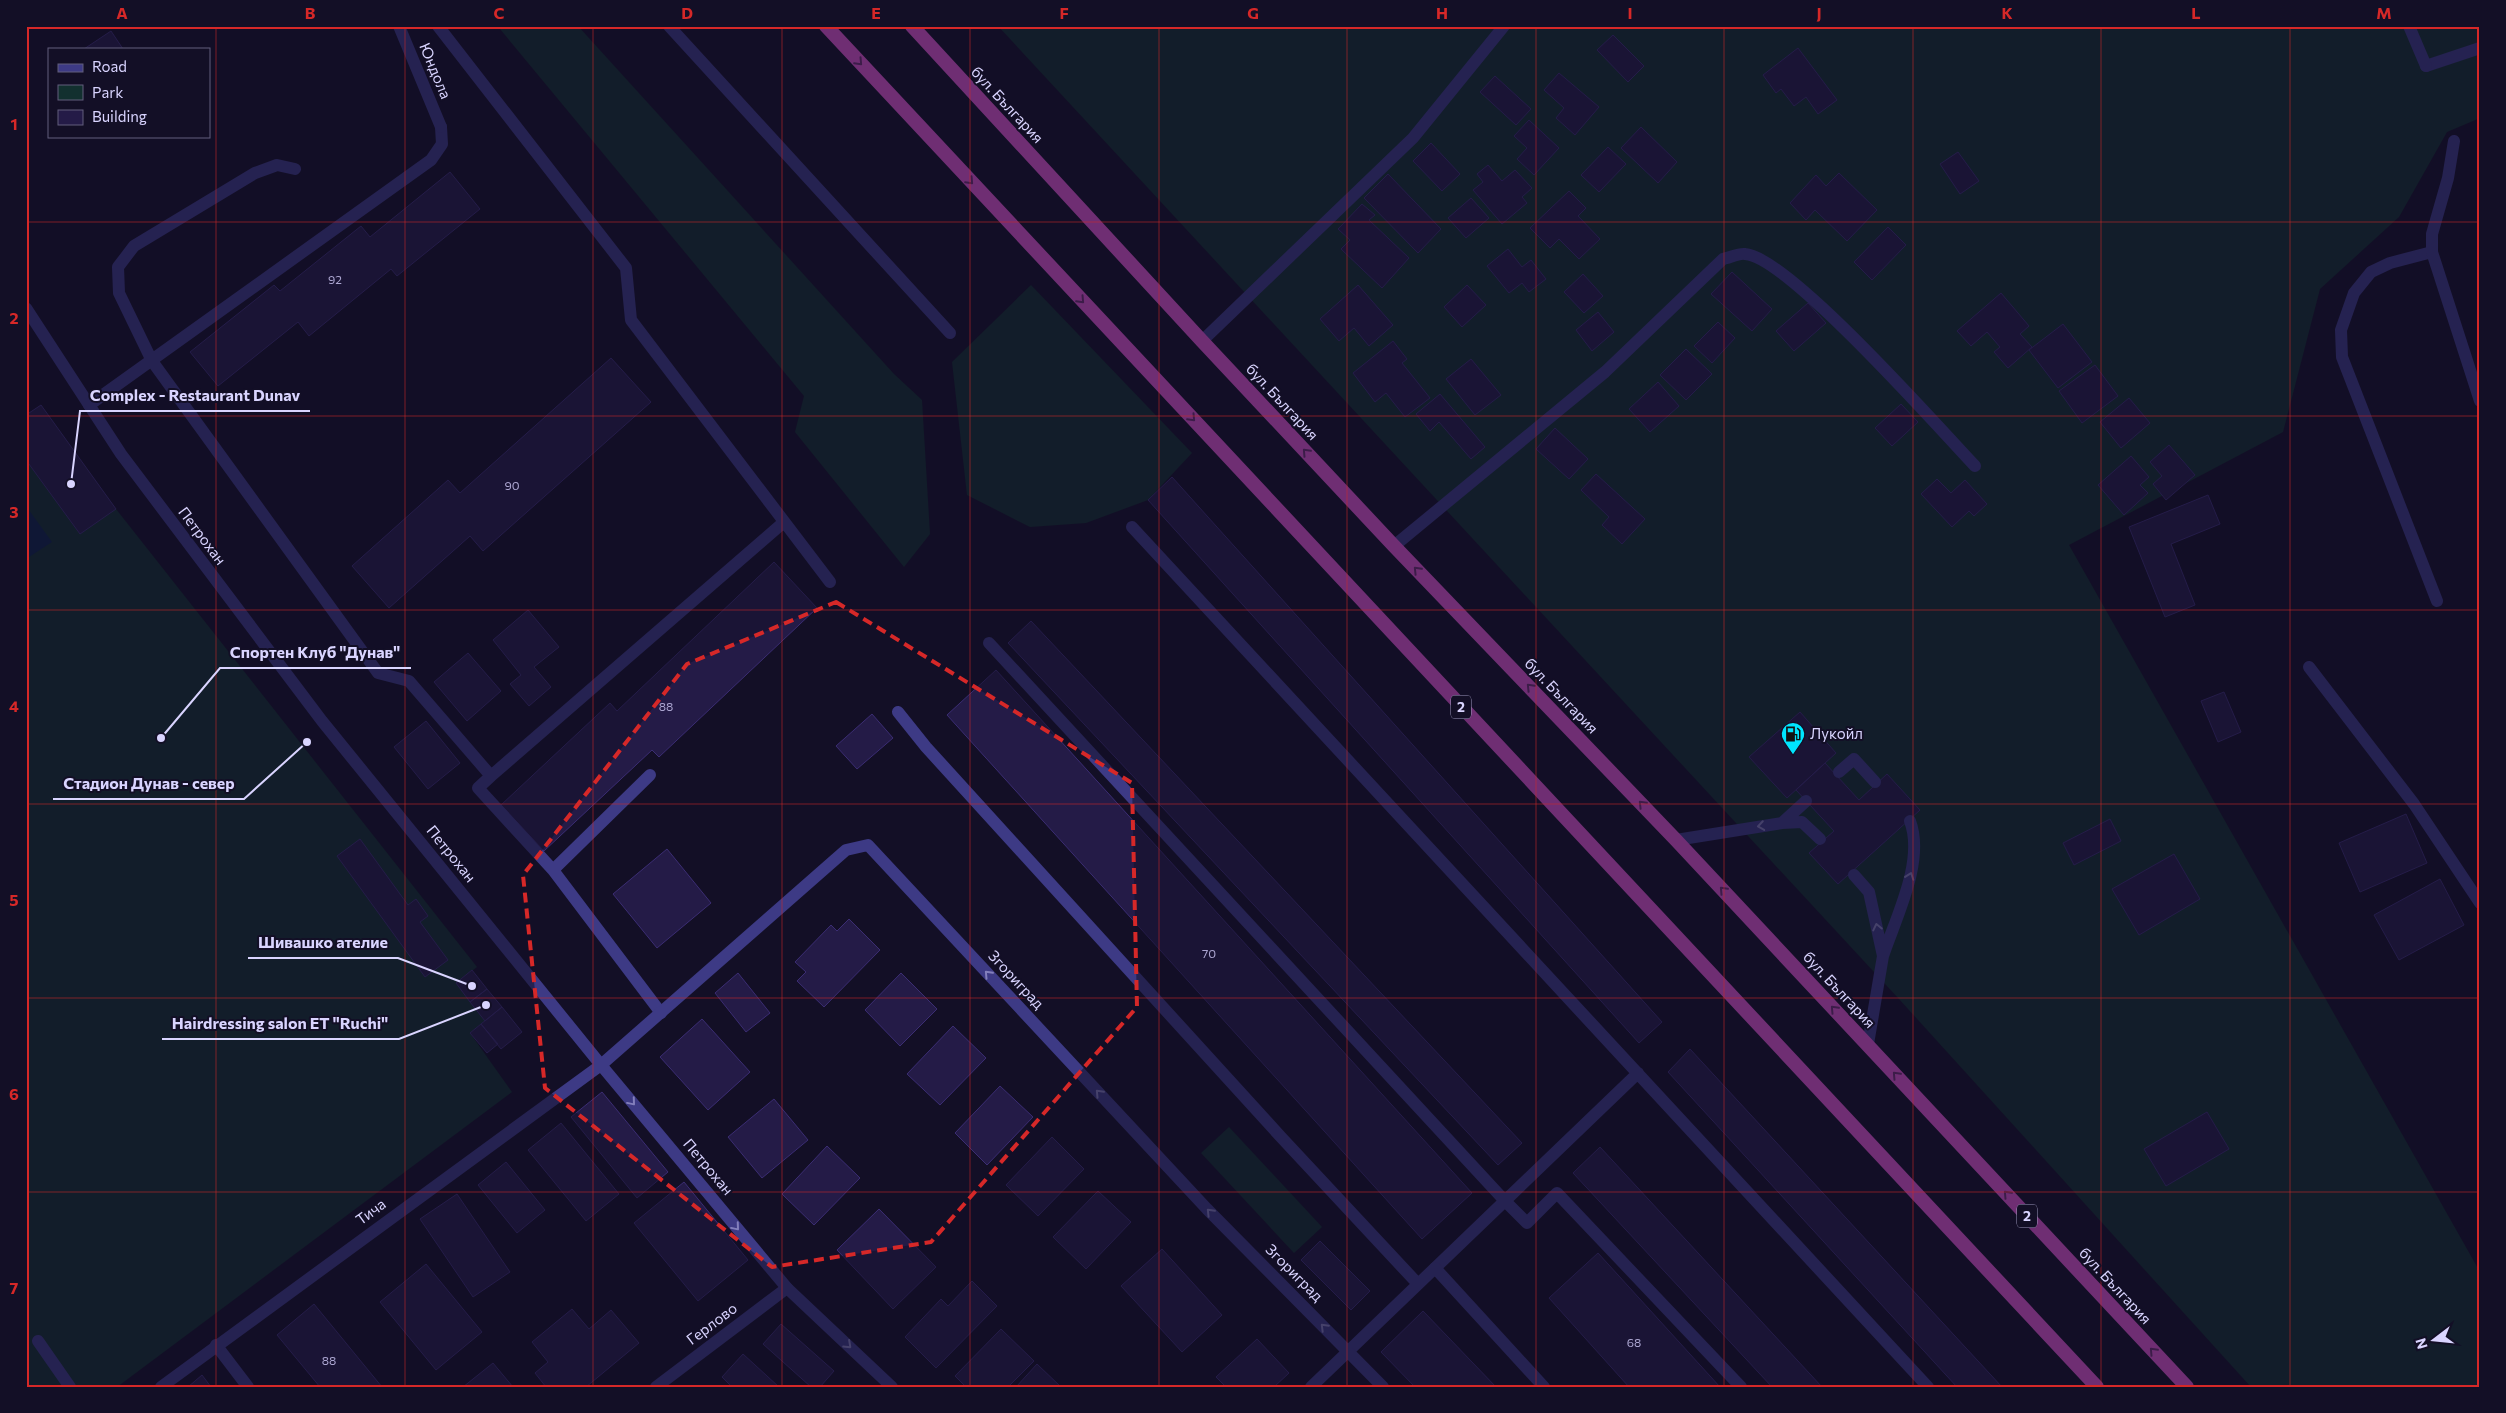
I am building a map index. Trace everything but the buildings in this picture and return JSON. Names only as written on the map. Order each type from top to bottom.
[{"type":"highway","name":"2","points":[[826,26],[2098,1387]]},
{"type":"highway","name":"бул. България","points":[[912,26],[1202,341],[1394,546],[1676,840],[1868,1044],[2186,1387]]},
{"type":"street","name":"Юндола","points":[[152,361],[431,160],[442,144],[442,127],[399,26]]},
{"type":"street","points":[[438,26],[626,268],[631,320],[830,582]]},
{"type":"street","points":[[670,26],[950,333]]},
{"type":"street","points":[[1202,341],[1413,138],[1504,26]]},
{"type":"street","points":[[2410,26],[2426,66],[2480,48]]},
{"type":"street","points":[[2454,141],[2448,178],[2432,234],[2432,252],[2480,401]]},
{"type":"street","points":[[296,169],[277,165],[256,173],[134,246],[118,267],[119,293],[152,361],[378,673],[409,681],[491,776]]},
{"type":"street","points":[[2432,252],[2390,263],[2371,272],[2354,292],[2341,330],[2342,357],[2437,601]]},
{"type":"street","points":[[1394,546],[1605,372],[1723,259],[1745,254],[1774,265],[1847,331],[1975,466]]},
{"type":"street","name":"Петрохан","points":[[26,308],[89,406],[174,527],[322,721],[601,1065],[787,1288],[892,1387]]},
{"type":"street","points":[[89,406],[152,361]]},
{"type":"street","points":[[661,1013],[553,870],[478,788],[784,522]]},
{"type":"street","points":[[1132,527],[1928,1387]]},
{"type":"street","points":[[989,643],[1505,1201],[1527,1222],[1557,1193],[1741,1387]]},
{"type":"street","points":[[2309,667],[2414,804],[2480,903]]},
{"type":"street","points":[[898,712],[939,762],[1418,1284]]},
{"type":"street","points":[[1839,772],[1854,759],[1875,782]]},
{"type":"street","points":[[553,870],[650,775]]},
{"type":"street","points":[[1782,823],[1806,801]]},
{"type":"street","points":[[1868,1044],[1883,956],[1914,863],[1915,835],[1910,821]]},
{"type":"street","points":[[1676,840],[1782,823],[1802,822],[1820,839]]},
{"type":"street","name":"Згориград","points":[[601,1065],[846,850],[868,844],[1207,1209],[1382,1387]]},
{"type":"street","points":[[1854,875],[1869,892],[1883,956]]},
{"type":"street","name":"Тича","points":[[161,1387],[601,1065]]},
{"type":"street","points":[[1311,1387],[1638,1073]]},
{"type":"street","points":[[1435,1268],[1544,1387]]},
{"type":"street","name":"Герлово","points":[[656,1387],[787,1288]]},
{"type":"street","points":[[38,1341],[70,1387]]},
{"type":"street","points":[[216,1345],[248,1387]]},
{"type":"highlighted area","points":[[836,602],[1132,783],[1137,1007],[931,1242],[772,1267],[545,1088],[523,875],[687,664]]},
{"type":"green space","points":[[503,26],[578,26],[894,374],[922,400],[930,534],[904,567],[795,432],[804,396],[500,29]]},
{"type":"green space","points":[[998,26],[2480,26],[2480,118],[2447,132],[2399,217],[2320,289],[2283,432],[2069,545],[2480,1272],[2480,1387],[2251,1387],[1899,999]]},
{"type":"green space","points":[[1031,285],[1192,453],[1148,500],[1086,523],[1030,527],[967,495],[952,362]]},
{"type":"green space","points":[[41,405],[116,509],[477,967],[456,983],[485,1021],[470,1033],[512,1092],[117,1387],[26,1387],[26,415]]},
{"type":"green space","points":[[1229,1127],[1322,1227],[1294,1253],[1201,1153]]},
{"type":"water","points":[[26,506],[52,542],[26,559]]},
{"type":"place","name":"Complex - Restaurant Dunav","points":[[71,484]]},
{"type":"place","name":"Спортен Клуб \"Дунав\"","points":[[161,738]]},
{"type":"place","name":"Стадион Дунав - север","points":[[307,742]]},
{"type":"place","name":"Лукойл","points":[[1793,755]]},
{"type":"place","name":"Шивашко ателие","points":[[472,986]]},
{"type":"place","name":"Hairdressing salon ET \"Ruchi\"","points":[[486,1005]]}]
